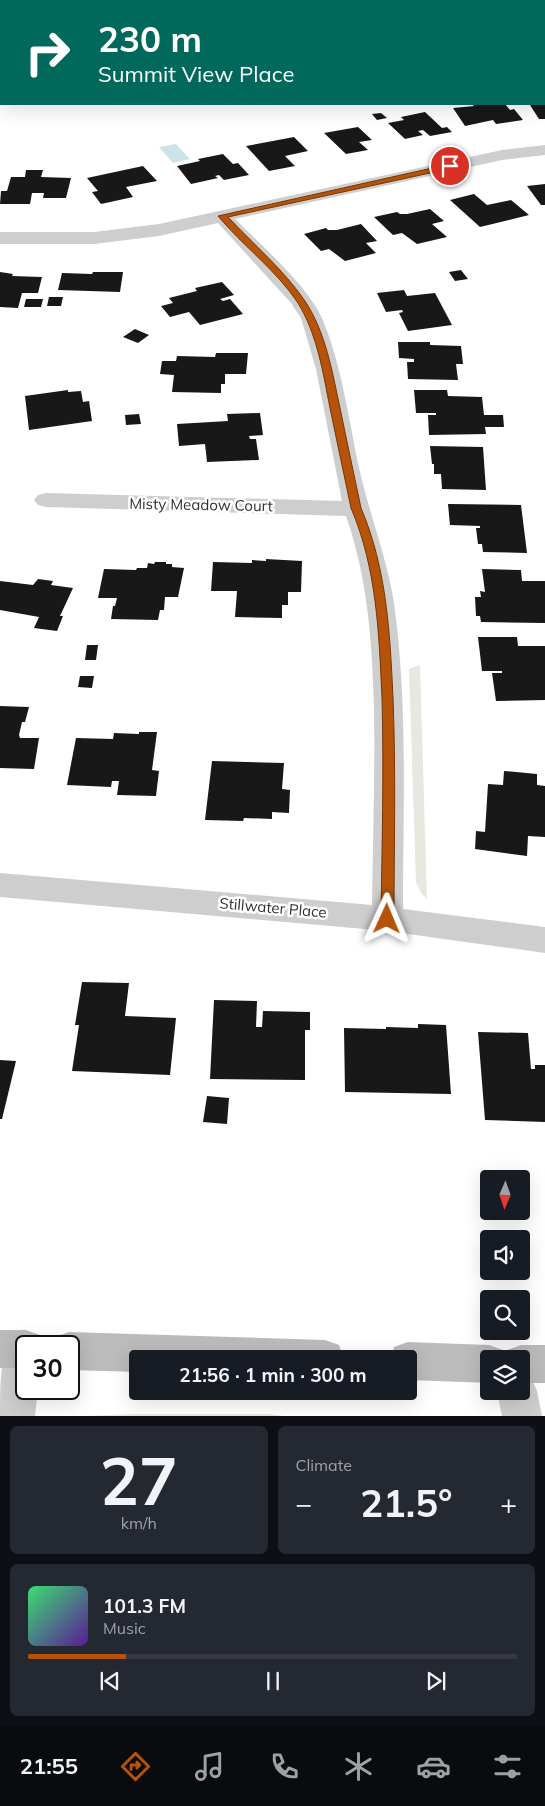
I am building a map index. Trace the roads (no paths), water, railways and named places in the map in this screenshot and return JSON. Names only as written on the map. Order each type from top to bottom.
[{"type":"main road","points":[[80,1351],[129,1353]]},
{"type":"main road","points":[[417,1361],[480,1364]]},
{"type":"main road","points":[[530,1364],[545,1364]]},
{"type":"street","points":[[0,238],[94,238],[159,230],[502,155],[545,150]]},
{"type":"street","points":[[222,216],[284,281],[300,300],[311,318],[319,338],[327,369],[356,508],[365,529],[373,558],[383,616],[390,763],[387,919]]},
{"type":"street","name":"Misty Meadow Court","points":[[46,500],[356,508]]},
{"type":"street","name":"Stillwater Place","points":[[0,885],[387,919],[545,940]]},
{"type":"street","points":[[15,1400],[15,1416]]},
{"type":"street","points":[[519,1400],[522,1416]]},
{"type":"water","points":[[176,144],[190,159],[173,163],[159,147]]}]
